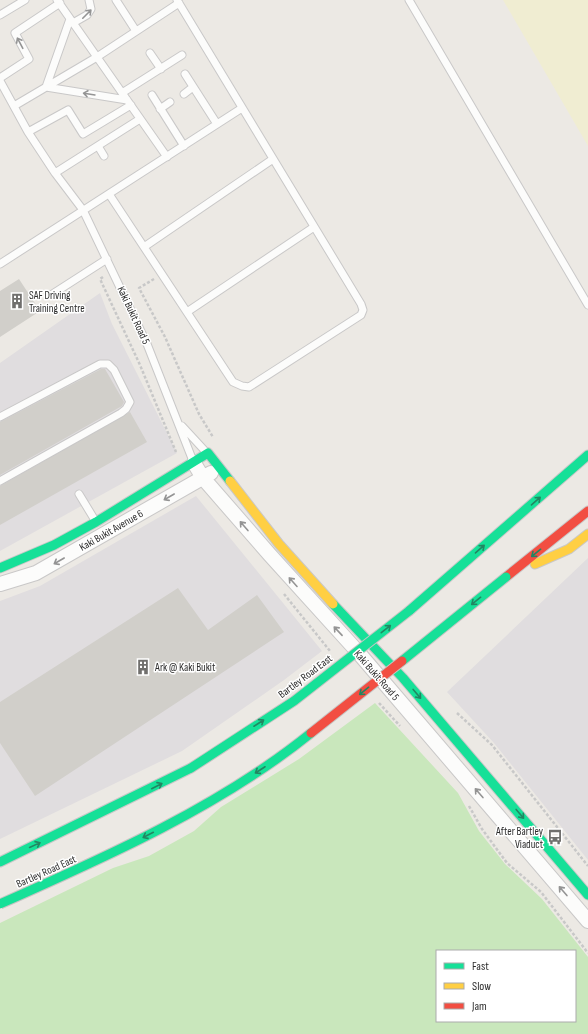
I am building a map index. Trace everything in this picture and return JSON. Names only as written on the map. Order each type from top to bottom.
[{"type":"main road","name":"Kaki Bukit Avenue 6","points":[[0,568],[54,545],[96,522],[208,453]]},
{"type":"main road","name":"Kaki Bukit Road 5","points":[[208,453],[279,544],[323,594],[403,678],[588,895]]},
{"type":"main road","name":"Bartley Road East","points":[[0,862],[123,803],[191,768],[294,701],[409,611],[588,455]]},
{"type":"main road","name":"Bartley Road East","points":[[0,904],[104,858],[186,815],[292,749],[588,511]]},
{"type":"main road","points":[[506,577],[569,549],[588,534]]},
{"type":"street","name":"Kaki Bukit Road 5","points":[[194,463],[203,478],[280,567],[356,651],[588,921]]},
{"type":"street","name":"Kaki Bukit Avenue 6","points":[[0,584],[36,573],[219,469]]},
{"type":"lane","points":[[0,15],[15,3],[25,0]]},
{"type":"lane","points":[[46,87],[72,21],[87,15],[92,9],[89,0]]},
{"type":"lane","points":[[116,0],[136,31]]},
{"type":"lane","points":[[409,0],[588,305]]},
{"type":"lane","points":[[14,106],[97,56],[136,31],[178,1],[361,304],[363,310],[357,318],[249,387],[233,382],[109,194]]},
{"type":"lane","points":[[0,80],[29,59],[15,33],[58,2],[167,157]]},
{"type":"lane","points":[[150,53],[161,69]]},
{"type":"lane","points":[[122,93],[182,55]]},
{"type":"lane","points":[[185,74],[217,124]]},
{"type":"lane","name":"Kaki Bukit Road 5","points":[[0,80],[28,132],[55,173],[83,210],[147,344],[194,463]]},
{"type":"lane","points":[[46,87],[129,103]]},
{"type":"lane","points":[[184,94],[193,87]]},
{"type":"lane","points":[[152,95],[184,146]]},
{"type":"lane","points":[[160,109],[170,102]]},
{"type":"lane","points":[[28,132],[68,110],[83,134],[129,103]]},
{"type":"lane","points":[[0,264],[242,108]]},
{"type":"lane","points":[[55,173],[140,119]]},
{"type":"lane","points":[[98,146],[104,156]]},
{"type":"lane","points":[[144,247],[273,159]]},
{"type":"lane","points":[[187,312],[314,227]]},
{"type":"lane","points":[[51,295],[107,259]]},
{"type":"lane","points":[[0,417],[100,364],[108,364],[114,370],[130,402],[126,409],[121,413],[0,481]]},
{"type":"lane","name":"Kaki Bukit Road 5","points":[[179,423],[208,453]]},
{"type":"lane","points":[[79,494],[104,534]]},
{"type":"path","points":[[112,270],[100,279],[140,365],[177,457]]},
{"type":"path","points":[[162,275],[138,288],[165,337],[199,414],[215,440]]},
{"type":"path","points":[[281,590],[334,656]]},
{"type":"path","points":[[376,700],[402,728]]},
{"type":"path","points":[[452,708],[492,745],[588,866]]},
{"type":"path","points":[[468,804],[482,829],[507,863],[541,892],[588,953]]},
{"type":"shaded area","points":[[100,293],[112,324],[177,453],[0,551],[0,363]]},
{"type":"shaded area","points":[[196,496],[322,651],[284,680],[182,751],[0,839],[0,601],[40,586]]},
{"type":"shaded area","points":[[588,558],[588,860],[494,743],[447,692]]},
{"type":"green space","points":[[375,703],[458,793],[479,831],[505,864],[542,899],[588,957],[588,1034],[0,1034],[0,923],[113,868],[149,856],[194,831],[221,807],[299,759]]},
{"type":"sand","points":[[503,0],[588,0],[588,146]]},
{"type":"building","name":"SAF Driving Training Centre","points":[[19,279],[40,311],[0,337],[0,291]]},
{"type":"building","points":[[101,369],[105,369],[124,402],[122,406],[0,475],[0,422]]},
{"type":"building","points":[[130,412],[147,442],[0,525],[0,486]]},
{"type":"building","name":"Ark @ Kaki Bukit","points":[[178,588],[208,630],[257,595],[284,632],[35,796],[0,743],[0,702]]},
{"type":"traffic: fast","points":[[0,568],[54,545],[96,522],[208,453],[230,481]]},
{"type":"traffic: fast","points":[[409,611],[588,455]]},
{"type":"traffic: fast","points":[[402,661],[506,577]]},
{"type":"traffic: fast","points":[[333,604],[403,678],[588,895]]},
{"type":"traffic: fast","points":[[191,768],[294,701],[409,611]]},
{"type":"traffic: fast","points":[[0,904],[81,868],[201,807],[239,784],[311,733]]},
{"type":"traffic: fast","points":[[0,862],[191,768]]},
{"type":"traffic: slow","points":[[230,481],[279,544],[333,604]]},
{"type":"traffic: slow","points":[[535,564],[569,549],[588,534]]},
{"type":"traffic: jam","points":[[506,577],[588,511]]},
{"type":"traffic: jam","points":[[311,733],[402,661]]},
{"type":"place","name":"SAF Driving Training Centre","points":[[17,301]]},
{"type":"place","name":"Ark @ Kaki Bukit","points":[[143,667]]},
{"type":"place","name":"After Bartley Viaduct","points":[[555,837]]}]
